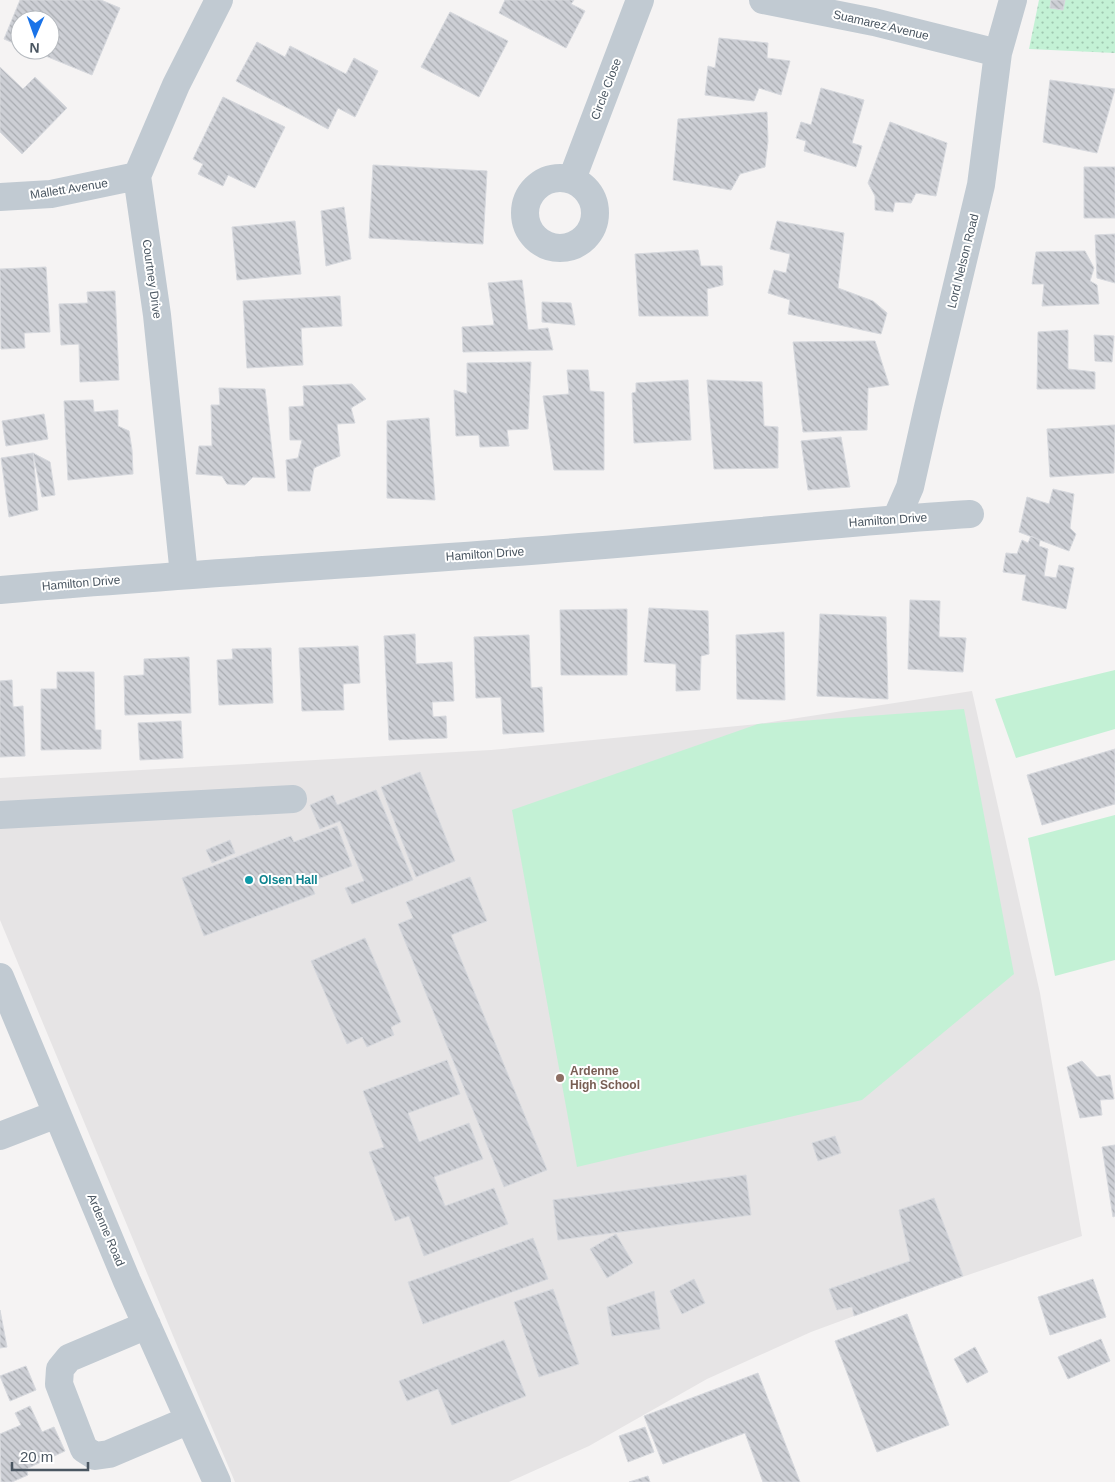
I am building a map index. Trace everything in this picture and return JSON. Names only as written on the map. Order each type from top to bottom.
[{"type":"street","points":[[138,176],[176,85],[219,0]]},
{"type":"street","name":"Circle Close","points":[[572,179],[640,0]]},
{"type":"street","name":"Suamarez Avenue","points":[[763,0],[874,22],[998,53]]},
{"type":"street","name":"Lord Nelson Road","points":[[896,518],[910,487],[981,185],[998,53],[1013,0]]},
{"type":"street","name":"Mallett Avenue","points":[[0,197],[52,194],[138,176]]},
{"type":"street","name":"Courtney Drive","points":[[138,176],[157,315],[184,576]]},
{"type":"street","name":"Hamilton Drive","points":[[0,590],[108,580],[580,547],[896,518],[970,514]]},
{"type":"street","points":[[0,815],[293,799]]},
{"type":"street","name":"Ardenne Road","points":[[0,976],[127,1281],[217,1482]]},
{"type":"street","points":[[0,1136],[57,1114]]},
{"type":"street","points":[[147,1325],[69,1358],[60,1369],[59,1384],[84,1449],[95,1456],[108,1454],[189,1420]]},
{"type":"shaded area","name":"Ardenne High School","points":[[972,691],[1040,993],[1082,1236],[930,1288],[811,1332],[707,1379],[589,1446],[509,1482],[235,1482],[0,920],[0,778],[491,750],[758,724]]},
{"type":"green space","points":[[1039,0],[1115,0],[1115,53],[1029,49]]},
{"type":"green space","points":[[1115,670],[1115,729],[1016,758],[995,699]]},
{"type":"green space","points":[[964,709],[1014,974],[862,1100],[577,1167],[512,810],[758,724]]},
{"type":"green space","points":[[1115,815],[1115,960],[1055,976],[1028,838]]},
{"type":"building","points":[[20,0],[101,0],[120,8],[92,75],[55,60],[60,60],[60,10],[16,10]]},
{"type":"building","points":[[505,0],[574,0],[571,4],[585,11],[566,48],[499,13]]},
{"type":"building","points":[[1051,0],[1065,0],[1063,10],[1050,8]]},
{"type":"building","points":[[450,12],[508,41],[479,97],[421,67]]},
{"type":"building","points":[[10,24],[10,42],[4,39]]},
{"type":"building","points":[[719,38],[768,43],[767,58],[790,61],[781,95],[759,88],[754,101],[705,95],[708,66],[715,68]]},
{"type":"building","points":[[257,42],[285,57],[290,46],[346,74],[354,58],[378,71],[355,117],[338,108],[328,129],[236,81]]},
{"type":"building","points":[[0,67],[23,89],[35,77],[67,108],[22,154],[0,132]]},
{"type":"building","points":[[1050,80],[1115,89],[1097,153],[1043,142]]},
{"type":"building","points":[[821,88],[864,100],[852,143],[862,146],[856,167],[804,151],[806,141],[796,138],[801,122],[811,125]]},
{"type":"building","points":[[223,97],[285,127],[255,188],[228,175],[223,186],[198,174],[203,164],[193,159]]},
{"type":"building","points":[[767,112],[768,141],[765,167],[740,174],[731,190],[673,180],[678,119]]},
{"type":"building","points":[[890,122],[947,143],[936,196],[916,193],[911,203],[895,202],[893,212],[875,210],[875,196],[868,183]]},
{"type":"building","points":[[373,165],[487,171],[483,244],[369,238]]},
{"type":"building","points":[[1084,167],[1115,167],[1115,218],[1084,218]]},
{"type":"building","points":[[344,207],[351,259],[326,266],[321,211]]},
{"type":"building","points":[[295,221],[301,274],[237,280],[232,227]]},
{"type":"building","points":[[777,221],[844,233],[838,288],[873,301],[887,313],[881,334],[788,314],[790,300],[768,293],[774,270],[786,273],[790,254],[770,249]]},
{"type":"building","points":[[1115,234],[1115,283],[1097,278],[1095,235]]},
{"type":"building","points":[[698,250],[701,266],[722,266],[723,285],[707,289],[708,316],[639,316],[635,254]]},
{"type":"building","points":[[1085,251],[1094,268],[1090,281],[1097,285],[1099,304],[1042,306],[1044,284],[1032,284],[1036,252]]},
{"type":"building","points":[[46,267],[50,332],[24,333],[25,348],[1,349],[0,269]]},
{"type":"building","points":[[522,280],[528,330],[548,328],[553,350],[463,352],[462,327],[494,325],[488,283]]},
{"type":"building","points":[[115,291],[119,380],[80,382],[79,344],[61,345],[59,304],[88,303],[87,292]]},
{"type":"building","points":[[340,296],[342,326],[301,328],[303,365],[247,368],[243,301]]},
{"type":"building","points":[[542,302],[571,303],[575,325],[542,322]]},
{"type":"building","points":[[1068,330],[1068,369],[1095,372],[1095,389],[1037,389],[1038,332]]},
{"type":"building","points":[[1094,335],[1114,336],[1112,362],[1095,361]]},
{"type":"building","points":[[875,341],[889,385],[868,388],[867,430],[803,432],[793,342]]},
{"type":"building","points":[[531,362],[528,429],[507,430],[509,446],[480,447],[479,435],[456,436],[454,390],[467,394],[467,363]]},
{"type":"building","points":[[567,370],[588,370],[590,391],[604,392],[604,470],[554,470],[543,396],[569,394]]},
{"type":"building","points":[[688,380],[691,440],[634,443],[632,393],[636,392],[636,383]]},
{"type":"building","points":[[707,380],[762,382],[764,426],[778,427],[778,468],[714,469]]},
{"type":"building","points":[[352,384],[366,399],[351,408],[355,423],[337,424],[340,456],[314,468],[310,491],[288,491],[286,460],[298,458],[302,440],[290,440],[289,407],[304,406],[303,386]]},
{"type":"building","points":[[219,388],[265,389],[275,478],[253,477],[245,485],[227,484],[222,476],[196,474],[199,446],[212,446],[211,405],[220,405]]},
{"type":"building","points":[[93,400],[94,412],[118,410],[118,426],[129,431],[133,474],[68,480],[64,401]]},
{"type":"building","points":[[44,414],[48,439],[6,446],[2,421]]},
{"type":"building","points":[[429,418],[435,500],[387,498],[387,421]]},
{"type":"building","points":[[1115,425],[1114,473],[1050,477],[1047,429]]},
{"type":"building","points":[[841,437],[850,487],[808,490],[801,441]]},
{"type":"building","points":[[33,453],[38,510],[9,517],[1,458]]},
{"type":"building","points":[[33,453],[50,462],[55,495],[42,497]]},
{"type":"building","points":[[1053,489],[1074,494],[1070,528],[1076,534],[1069,551],[1019,532],[1027,497],[1049,504]]},
{"type":"building","points":[[1031,536],[1040,540],[1039,546],[1048,549],[1044,576],[1056,578],[1059,565],[1074,568],[1066,609],[1022,600],[1026,575],[1003,572],[1006,553],[1017,554],[1022,540],[1028,543]]},
{"type":"building","points":[[910,600],[940,601],[939,637],[966,638],[963,672],[908,669]]},
{"type":"building","points":[[649,608],[708,611],[709,654],[701,656],[700,690],[676,691],[676,664],[644,662]]},
{"type":"building","points":[[627,609],[627,675],[561,675],[560,610]]},
{"type":"building","points":[[820,614],[886,617],[888,699],[817,696]]},
{"type":"building","points":[[784,632],[785,700],[737,699],[736,635]]},
{"type":"building","points":[[415,634],[416,664],[452,662],[454,701],[432,702],[433,717],[446,716],[447,738],[389,740],[384,636]]},
{"type":"building","points":[[529,635],[531,688],[542,687],[544,732],[503,734],[501,697],[476,698],[474,637]]},
{"type":"building","points":[[358,646],[360,683],[343,684],[344,710],[302,711],[299,648]]},
{"type":"building","points":[[271,648],[273,703],[219,705],[217,660],[233,659],[232,649]]},
{"type":"building","points":[[189,657],[191,713],[125,715],[124,676],[144,675],[144,659]]},
{"type":"building","points":[[57,672],[94,672],[95,730],[101,730],[101,749],[41,750],[41,689],[57,689]]},
{"type":"building","points":[[12,680],[13,707],[23,706],[25,756],[0,757],[0,681]]},
{"type":"building","points":[[181,721],[183,758],[140,760],[138,723]]},
{"type":"building","points":[[1115,749],[1115,804],[1042,825],[1027,775]]},
{"type":"building","points":[[420,772],[455,861],[416,877],[381,787]]},
{"type":"building","points":[[376,790],[413,880],[352,904],[345,888],[364,881],[340,821],[320,829],[310,805],[333,795],[337,805]]},
{"type":"building","name":"Olsen Hall","points":[[337,826],[352,866],[310,882],[315,894],[204,936],[182,878],[291,836],[294,842]]},
{"type":"building","points":[[230,840],[235,853],[212,863],[206,850]]},
{"type":"building","points":[[470,877],[487,921],[451,935],[547,1170],[504,1187],[398,924],[413,918],[406,902]]},
{"type":"building","points":[[365,938],[401,1022],[391,1027],[394,1035],[367,1047],[362,1037],[347,1044],[311,961]]},
{"type":"building","points":[[447,1060],[460,1094],[408,1113],[419,1142],[469,1123],[483,1159],[434,1177],[445,1206],[494,1188],[508,1224],[424,1256],[409,1216],[395,1221],[369,1152],[384,1147],[363,1091]]},
{"type":"building","points":[[1082,1061],[1097,1077],[1110,1075],[1114,1099],[1100,1100],[1102,1115],[1080,1118],[1067,1067]]},
{"type":"building","points":[[835,1136],[841,1153],[818,1161],[812,1143]]},
{"type":"building","points":[[1115,1145],[1115,1216],[1113,1217],[1102,1147]]},
{"type":"building","points":[[746,1175],[751,1215],[558,1240],[553,1200]]},
{"type":"building","points":[[934,1198],[963,1276],[854,1316],[852,1307],[837,1310],[829,1289],[910,1261],[899,1210]]},
{"type":"building","points":[[616,1234],[633,1263],[607,1278],[590,1249]]},
{"type":"building","points":[[533,1238],[548,1279],[423,1324],[408,1282]]},
{"type":"building","points":[[694,1279],[705,1303],[682,1314],[670,1291]]},
{"type":"building","points":[[1093,1279],[1106,1317],[1050,1335],[1038,1297]]},
{"type":"building","points":[[553,1289],[579,1364],[539,1377],[514,1302]]},
{"type":"building","points":[[654,1291],[660,1329],[612,1336],[607,1307]]},
{"type":"building","points":[[0,1310],[7,1347],[0,1348]]},
{"type":"building","points":[[907,1314],[949,1425],[877,1452],[835,1341]]},
{"type":"building","points":[[1101,1339],[1110,1361],[1068,1379],[1058,1357]]},
{"type":"building","points":[[504,1340],[526,1396],[452,1425],[438,1389],[407,1401],[399,1381]]},
{"type":"building","points":[[975,1347],[988,1372],[967,1383],[954,1359]]},
{"type":"building","points":[[26,1366],[36,1390],[10,1401],[0,1376]]},
{"type":"building","points":[[758,1373],[800,1482],[763,1482],[745,1433],[663,1464],[644,1416]]},
{"type":"building","points":[[30,1406],[42,1432],[54,1427],[65,1451],[26,1469],[28,1475],[12,1482],[1,1482],[0,1434],[21,1425],[15,1413]]},
{"type":"building","points":[[645,1427],[654,1452],[628,1462],[619,1436]]},
{"type":"building","points":[[648,1476],[650,1482],[629,1482]]},
{"type":"place","name":"Olsen Hall","points":[[249,880]]},
{"type":"place","name":"Ardenne High School","points":[[560,1078]]}]
